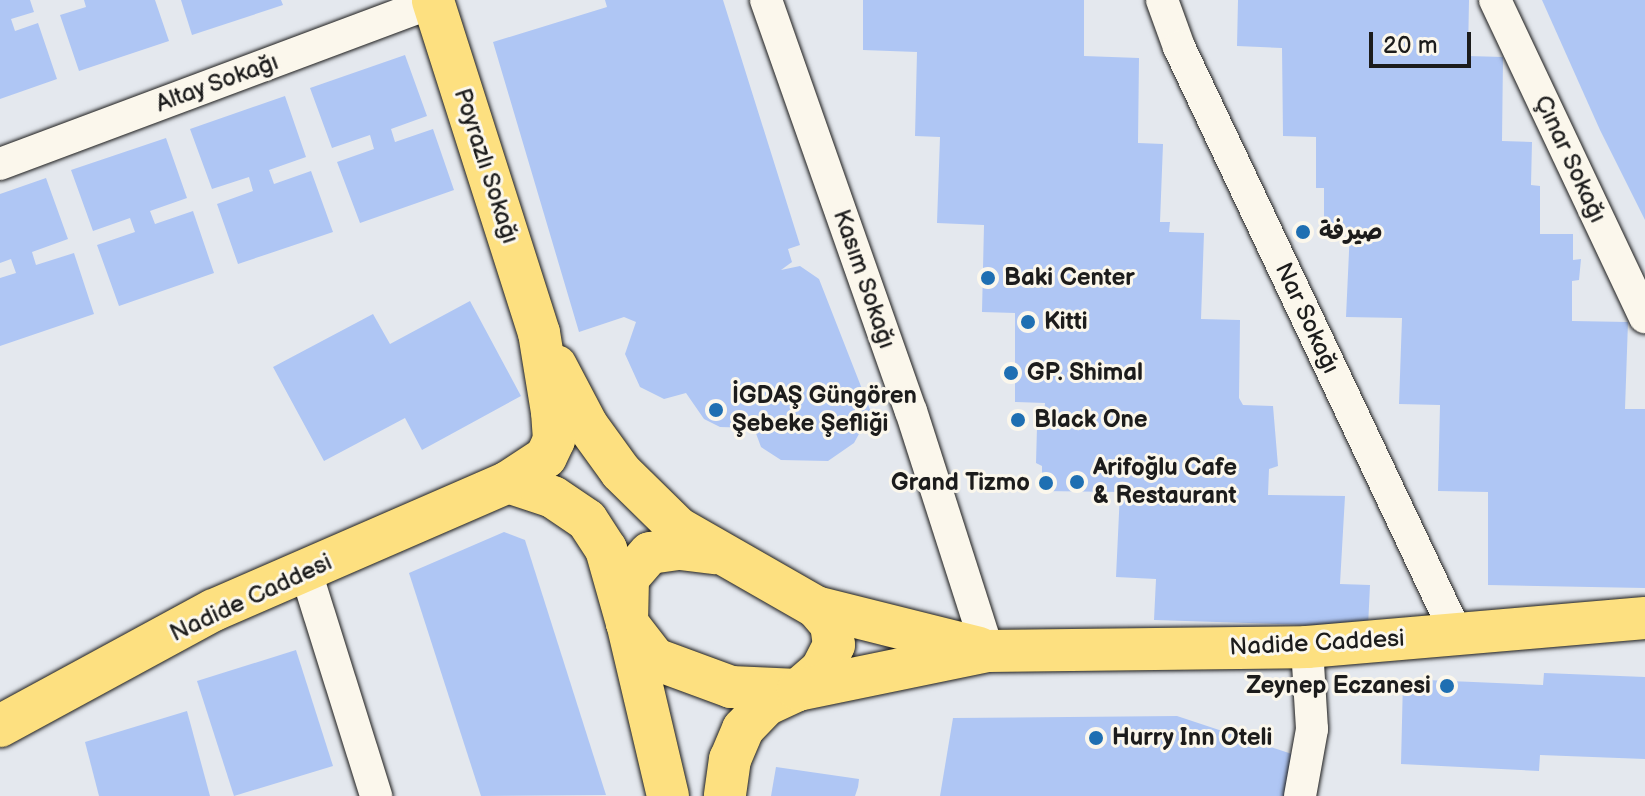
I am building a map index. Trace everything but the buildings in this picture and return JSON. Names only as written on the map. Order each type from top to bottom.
[{"type":"main road","name":"Poyrazlı Sokağı","points":[[433,1],[539,333]]},
{"type":"main road","points":[[539,333],[587,425],[621,472],[678,528],[816,607],[988,651]]},
{"type":"main road","name":"Nadide Caddesi","points":[[0,726],[214,610],[508,482],[546,457],[554,440],[539,333]]},
{"type":"main road","points":[[508,482],[553,497],[587,520],[606,549],[668,796]]},
{"type":"main road","points":[[720,553],[680,549],[650,553],[628,578],[627,623],[655,659],[687,674],[731,687],[798,690],[822,669],[834,645],[831,624],[816,607]]},
{"type":"main road","name":"Nadide Caddesi","points":[[988,651],[1307,647],[1645,618]]},
{"type":"main road","points":[[725,796],[730,759],[743,729],[766,705],[798,690],[988,651]]},
{"type":"street","name":"Kasım Sokağı","points":[[766,0],[911,411],[988,651]]},
{"type":"street","name":"Nar Sokağı","points":[[1162,0],[1179,47],[1456,633]]},
{"type":"street","name":"Çınar Sokağı","points":[[1495,0],[1645,317]]},
{"type":"street","name":"Altay Sokağı","points":[[0,164],[433,1]]},
{"type":"street","points":[[306,572],[376,796]]},
{"type":"street","points":[[1300,796],[1312,729],[1307,647]]},
{"type":"place","name":"صيرفة","points":[[1303,232]]},
{"type":"place","name":"Baki Center","points":[[988,278]]},
{"type":"place","name":"Kitti","points":[[1028,322]]},
{"type":"place","name":"GP. Shimal","points":[[1011,373]]},
{"type":"place","name":"İGDAŞ Güngören Şebeke Şefliği","points":[[716,410]]},
{"type":"place","name":"Black One","points":[[1018,420]]},
{"type":"place","name":"Arifoğlu Cafe & Restaurant","points":[[1077,482]]},
{"type":"place","name":"Grand Tizmo","points":[[1046,483]]},
{"type":"place","name":"Zeynep Eczanesi","points":[[1447,686]]},
{"type":"place","name":"Hurry Inn Oteli","points":[[1096,738]]}]
